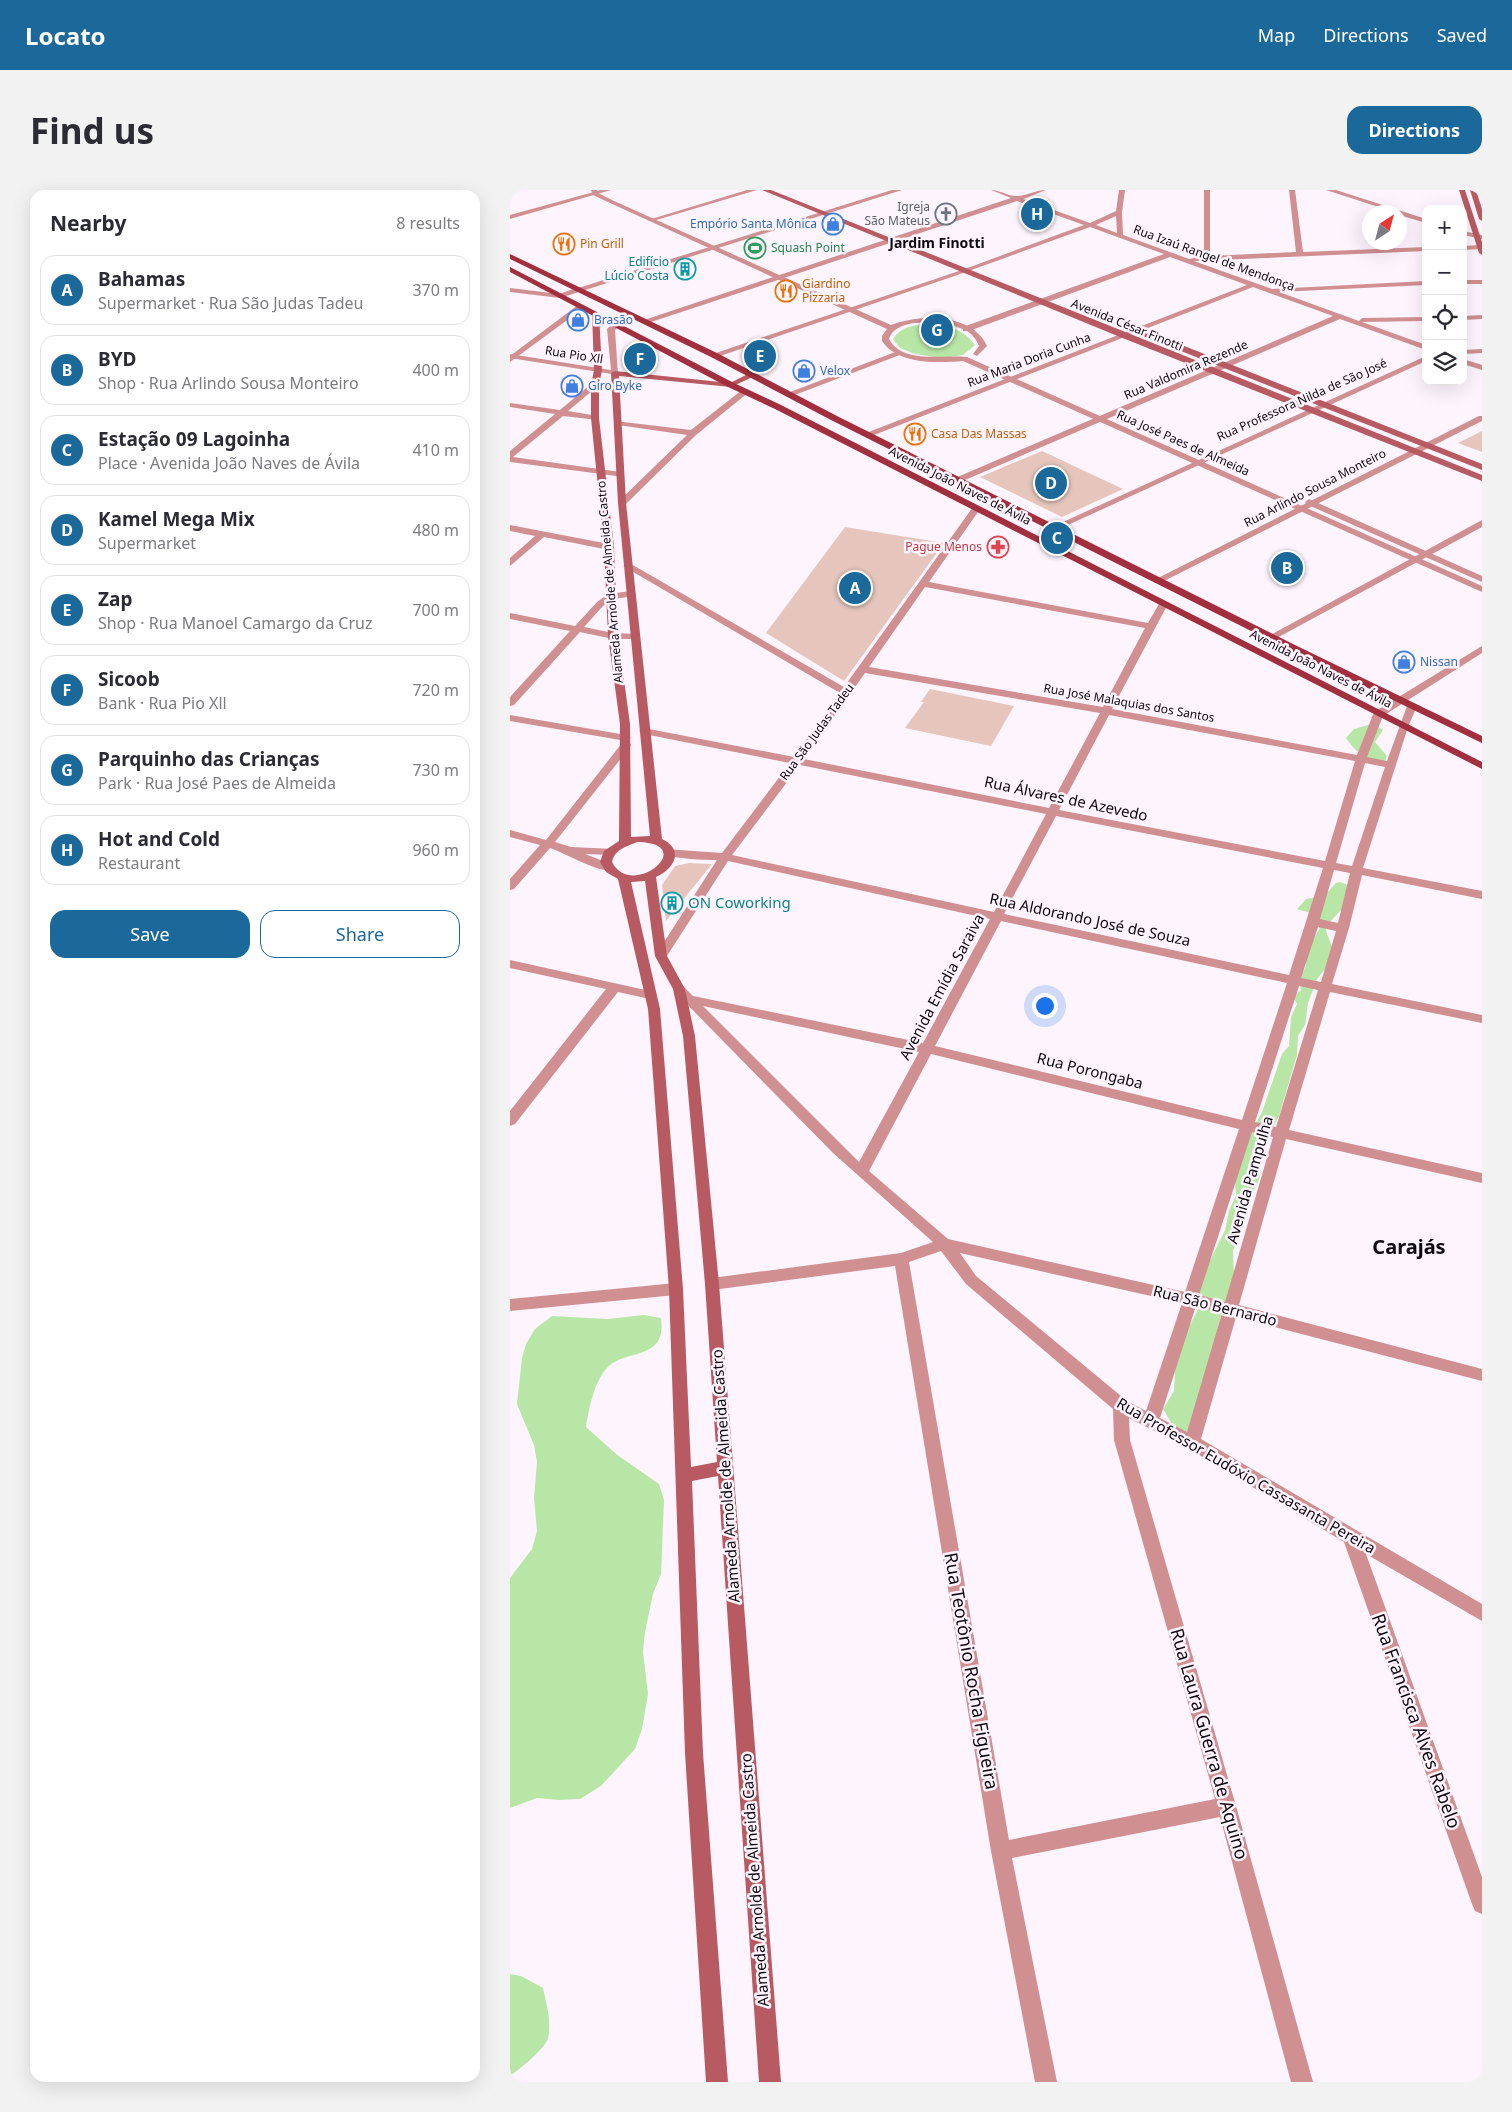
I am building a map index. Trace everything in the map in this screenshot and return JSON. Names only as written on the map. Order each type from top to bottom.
[{"type":"main road","name":"Avenida César Finotti","points":[[766,190],[1123,336],[1482,478]]},
{"type":"main road","points":[[784,190],[1010,280]]},
{"type":"main road","points":[[1462,190],[1480,237],[1481,250]]},
{"type":"main road","points":[[1473,190],[1482,219]]},
{"type":"main road","name":"Avenida João Naves de Ávila","points":[[510,256],[714,355],[751,376],[958,480],[1482,740]]},
{"type":"main road","points":[[511,280],[513,271]]},
{"type":"main road","name":"Avenida João Naves de Ávila","points":[[513,271],[731,385],[1482,766]]},
{"type":"main road","name":"Avenida César Finotti","points":[[1046,294],[1064,301]]},
{"type":"main road","name":"Alameda Arnolde de Almeida Castro","points":[[595,314],[598,370],[595,385],[595,418],[609,547],[613,636],[626,741],[625,842]]},
{"type":"main road","name":"Avenida César Finotti","points":[[1128,327],[1482,467]]},
{"type":"main road","name":"Alameda Arnolde de Almeida Castro","points":[[615,373],[622,503],[656,841]]},
{"type":"main road","name":"Rua Pio Xll","points":[[615,373],[731,385],[751,376]]},
{"type":"main road","points":[[636,839],[656,841],[663,844],[669,857],[664,869],[650,876],[624,878],[615,874],[607,867],[606,858],[610,851],[625,842],[636,839]]},
{"type":"main road","name":"Alameda Arnolde de Almeida Castro","points":[[650,876],[661,956],[684,994],[689,1036],[712,1284],[770,2082]]},
{"type":"main road","points":[[624,878],[654,1009],[676,1289],[694,1753],[717,2082]]},
{"type":"main road","points":[[683,1475],[725,1468]]},
{"type":"street","points":[[510,217],[594,192],[609,190],[618,198],[844,298]]},
{"type":"street","points":[[651,220],[754,190]]},
{"type":"street","points":[[510,290],[560,296],[711,247],[899,190]]},
{"type":"street","name":"Rua Izaú Rangel de Mendonça","points":[[994,190],[1422,347]]},
{"type":"street","points":[[1120,236],[1119,212],[1122,190]]},
{"type":"street","points":[[1207,190],[1207,258]]},
{"type":"street","points":[[1292,190],[1300,254]]},
{"type":"street","points":[[1329,190],[1368,205]]},
{"type":"street","points":[[645,321],[1042,191],[1039,206]]},
{"type":"street","points":[[594,192],[780,278],[852,305],[891,328]]},
{"type":"street","points":[[714,355],[852,305],[861,305],[964,270],[1119,212]]},
{"type":"street","points":[[1407,215],[1422,220]]},
{"type":"street","points":[[1467,234],[1480,237]]},
{"type":"street","points":[[1467,248],[1481,250]]},
{"type":"street","points":[[1186,260],[1422,249]]},
{"type":"street","points":[[966,329],[1171,254]]},
{"type":"street","points":[[1467,282],[1482,282]]},
{"type":"street","points":[[1270,290],[1422,284]]},
{"type":"street","name":"Rua Maria Doria Cunha","points":[[869,435],[1254,285]]},
{"type":"street","points":[[861,305],[877,311]]},
{"type":"street","points":[[511,358],[581,307]]},
{"type":"street","name":"Rua Valdomira Rezende","points":[[958,480],[1340,316]]},
{"type":"street","points":[[891,317],[903,323]]},
{"type":"street","points":[[1467,318],[1482,317]]},
{"type":"street","points":[[1350,320],[1422,319]]},
{"type":"street","points":[[901,353],[886,341],[886,336],[891,328],[903,323],[935,320],[966,329],[983,342],[982,350],[978,354],[964,359]]},
{"type":"street","name":"Alameda Arnolde de Almeida Castro","points":[[615,373],[611,329],[616,325]]},
{"type":"street","points":[[1467,352],[1482,351]]},
{"type":"street","points":[[789,394],[901,353]]},
{"type":"street","name":"Rua José Paes de Almeida","points":[[901,353],[933,360],[964,359],[1482,590]]},
{"type":"street","name":"Rua José Paes de Almeida","points":[[978,354],[1482,579]]},
{"type":"street","name":"Rua Pio Xll","points":[[511,358],[615,373]]},
{"type":"street","name":"Rua Professora Nilda de São José","points":[[1054,528],[1422,360]]},
{"type":"street","points":[[1467,362],[1482,368]]},
{"type":"street","points":[[510,457],[560,412],[595,385]]},
{"type":"street","points":[[622,503],[692,433],[745,392]]},
{"type":"street","points":[[510,405],[595,418]]},
{"type":"street","name":"Rua Arlindo Sousa Monteiro","points":[[1159,580],[1482,418]]},
{"type":"street","points":[[618,423],[692,433]]},
{"type":"street","points":[[510,457],[600,471]]},
{"type":"street","name":"Alameda Arnolde de Almeida Castro","points":[[600,471],[621,475]]},
{"type":"street","name":"Rua São Judas Tadeu","points":[[661,956],[725,857],[797,761],[976,510]]},
{"type":"street","points":[[1272,637],[1482,524]]},
{"type":"street","points":[[510,528],[609,547]]},
{"type":"street","points":[[510,563],[542,534]]},
{"type":"street","points":[[628,566],[846,692]]},
{"type":"street","points":[[922,584],[1152,626]]},
{"type":"street","points":[[510,703],[600,604],[611,596],[630,594]]},
{"type":"street","name":"Avenida Emídia Saraiva","points":[[861,1172],[1163,604]]},
{"type":"street","points":[[510,616],[577,630],[613,636],[635,637]]},
{"type":"street","points":[[1378,714],[1482,649]]},
{"type":"street","name":"Rua José Malaquias dos Santos","points":[[862,668],[1105,711],[1391,765]]},
{"type":"street","name":"Avenida Pampulha","points":[[1192,1442],[1229,1308],[1343,928],[1357,870],[1403,727],[1412,706]]},
{"type":"street","name":"Avenida Pampulha","points":[[1151,1420],[1295,980],[1361,759],[1378,714]]},
{"type":"street","points":[[510,718],[626,741],[548,843],[510,886]]},
{"type":"street","name":"Rua Álvares de Azevedo","points":[[644,732],[1053,811],[1246,851],[1357,870],[1482,895]]},
{"type":"street","points":[[510,833],[569,850],[607,867]]},
{"type":"street","points":[[569,850],[610,851]]},
{"type":"street","name":"Rua Aldorando José de Souza","points":[[669,857],[725,857],[998,917],[1482,1019]]},
{"type":"street","points":[[1313,922],[1343,928]]},
{"type":"street","points":[[510,964],[650,995]]},
{"type":"street","points":[[510,1120],[614,988]]},
{"type":"street","name":"Rua Porongaba","points":[[684,994],[928,1049],[1248,1126],[1482,1178]]},
{"type":"street","name":"Rua Professor Eudóxio Cassasanta Pereira","points":[[684,994],[861,1172],[945,1244],[971,1280],[1121,1406],[1192,1442],[1351,1538],[1482,1613]]},
{"type":"street","points":[[712,1284],[902,1259],[945,1244]]},
{"type":"street","name":"Rua São Bernardo","points":[[945,1244],[1229,1308],[1482,1375]]},
{"type":"street","name":"Rua Teotônio Rocha Figueira","points":[[902,1259],[1001,1851],[1046,2082]]},
{"type":"street","points":[[510,1305],[676,1289]]},
{"type":"street","name":"Rua Laura Guerra de Aquino","points":[[1121,1406],[1122,1440],[1227,1806],[1302,2082]]},
{"type":"street","name":"Rua Francisca Alves Rabelo","points":[[1351,1538],[1482,1904]]},
{"type":"street","points":[[1001,1851],[1227,1806]]},
{"type":"green space","points":[[929,324],[955,329],[966,335],[975,345],[963,355],[941,358],[915,354],[900,348],[893,339],[904,329]]},
{"type":"green space","points":[[1372,724],[1383,730],[1375,742],[1387,756],[1385,761],[1373,760],[1362,755],[1346,738],[1354,729]]},
{"type":"green space","points":[[1340,882],[1348,885],[1346,905],[1326,926],[1333,949],[1326,968],[1317,979],[1308,1003],[1305,1025],[1298,1036],[1297,1055],[1279,1116],[1263,1145],[1260,1177],[1250,1200],[1243,1226],[1233,1251],[1234,1278],[1221,1315],[1192,1428],[1183,1434],[1176,1431],[1163,1409],[1174,1391],[1176,1353],[1198,1309],[1199,1283],[1225,1230],[1229,1211],[1236,1195],[1235,1183],[1243,1146],[1262,1112],[1282,1054],[1289,1046],[1291,1017],[1297,1004],[1293,997],[1301,990],[1299,977],[1306,966],[1309,947],[1320,928],[1314,921],[1320,916],[1297,909],[1306,899],[1324,896],[1336,883]]},
{"type":"green space","points":[[644,1315],[661,1318],[661,1332],[658,1342],[652,1348],[615,1362],[607,1368],[595,1388],[586,1427],[616,1454],[659,1484],[664,1500],[661,1574],[653,1594],[643,1652],[648,1694],[642,1729],[635,1749],[601,1786],[580,1799],[537,1798],[510,1808],[510,1578],[532,1549],[537,1531],[534,1498],[537,1462],[534,1445],[517,1404],[522,1358],[526,1344],[535,1329],[552,1316],[607,1319]]},
{"type":"green space","points":[[510,1974],[521,1976],[543,1988],[548,2013],[549,2032],[546,2043],[542,2048],[526,2064],[510,2076]]},
{"type":"building","points":[[1482,431],[1482,452],[1458,443]]},
{"type":"building","points":[[1042,451],[1123,489],[1062,517],[980,477]]},
{"type":"building","points":[[845,527],[944,543],[844,681],[766,633]]},
{"type":"building","points":[[930,689],[1014,706],[991,746],[905,728],[924,702],[921,702]]},
{"type":"building","name":"ON Coworking","points":[[689,863],[712,864],[666,921],[662,885],[675,866]]},
{"type":"place","name":"Igreja São Mateus","points":[[946,214]]},
{"type":"place","name":"Hot and Cold","points":[[1037,214]]},
{"type":"place","name":"Empório Santa Mônica","points":[[833,224]]},
{"type":"place","name":"Pin Grill","points":[[564,244]]},
{"type":"place","name":"Squash Point","points":[[755,248]]},
{"type":"place","name":"Edifício Lúcio Costa","points":[[685,269]]},
{"type":"place","name":"Giardino Pizzaria","points":[[786,291]]},
{"type":"place","name":"Brasão","points":[[578,320]]},
{"type":"place","name":"Parquinho das Crianças","points":[[937,330]]},
{"type":"place","name":"Zap","points":[[760,356]]},
{"type":"place","name":"Sicoob","points":[[640,359]]},
{"type":"place","name":"Velox","points":[[804,371]]},
{"type":"place","name":"Giro Byke","points":[[572,386]]},
{"type":"place","name":"Casa Das Massas","points":[[915,434]]},
{"type":"place","name":"Kamel Mega Mix","points":[[1051,483]]},
{"type":"place","name":"Estação 09 Lagoinha","points":[[1057,538]]},
{"type":"place","name":"Pague Menos","points":[[998,547]]},
{"type":"place","name":"BYD","points":[[1287,568]]},
{"type":"place","name":"Bahamas","points":[[855,588]]},
{"type":"place","name":"Nissan","points":[[1404,662]]},
{"type":"place","name":"ON Coworking","points":[[672,903]]},
{"type":"district","name":"Jardim Finotti","points":[[937,243]]},
{"type":"district","name":"Carajás","points":[[1409,1247]]}]
